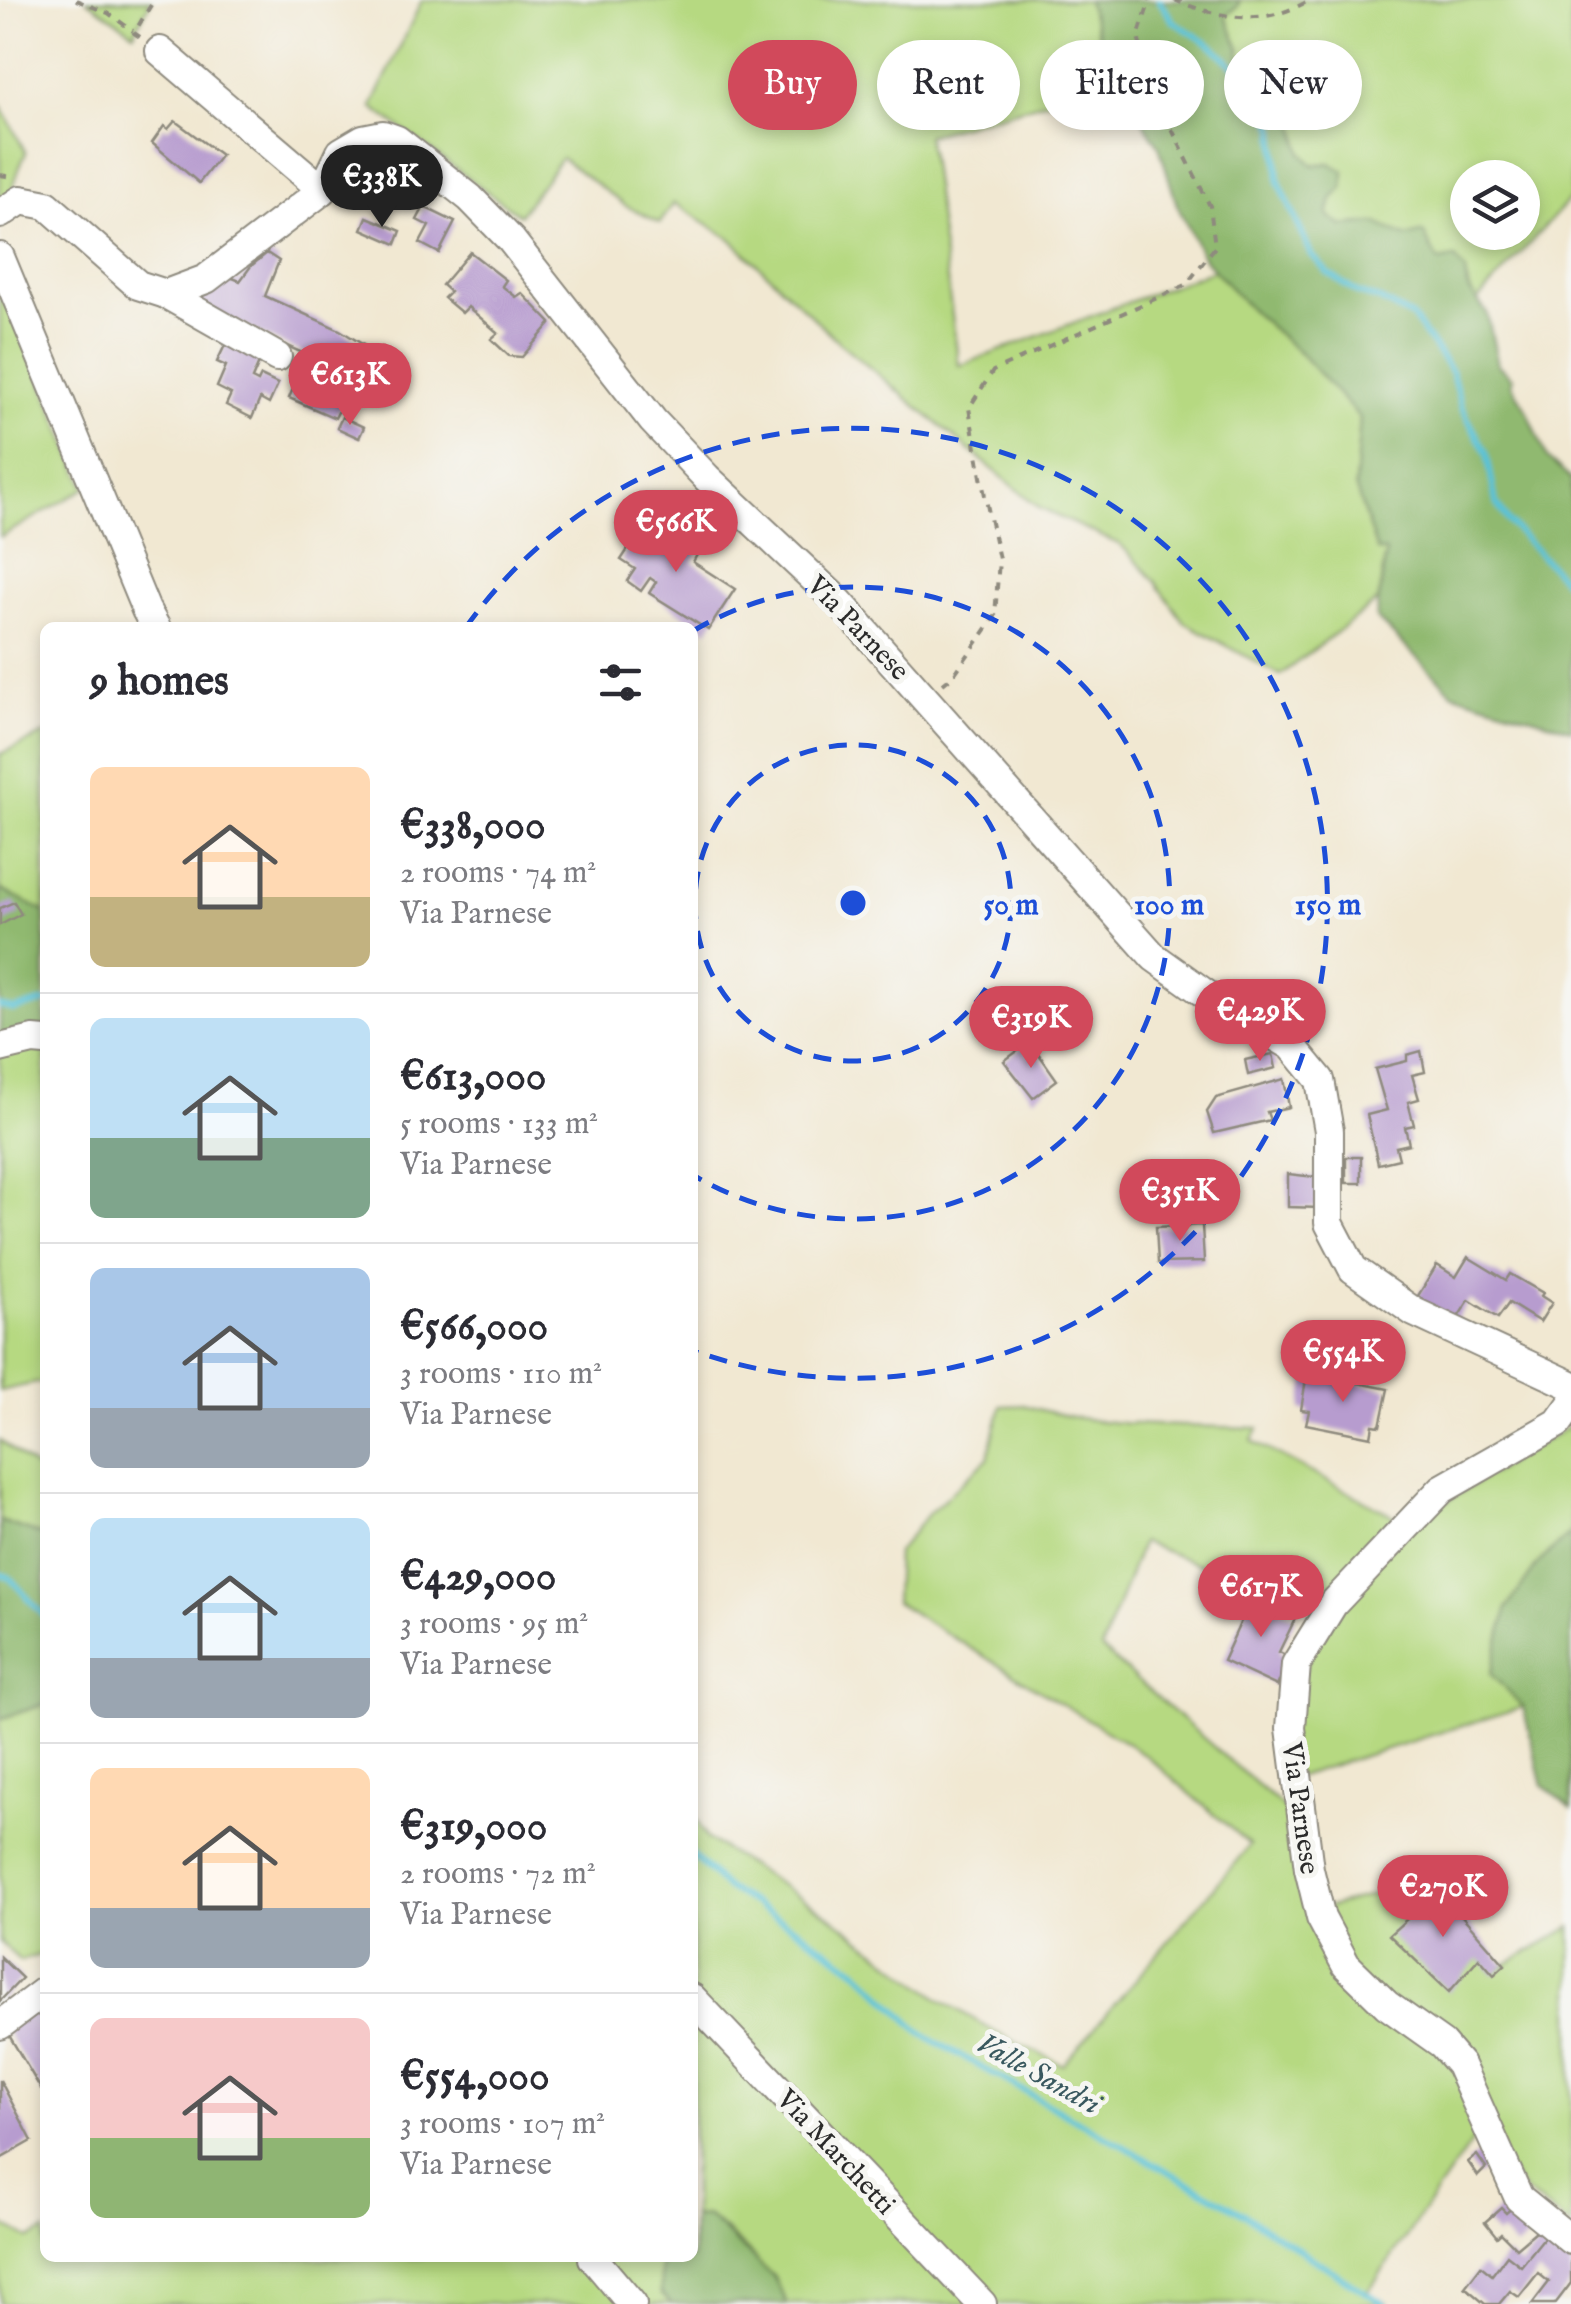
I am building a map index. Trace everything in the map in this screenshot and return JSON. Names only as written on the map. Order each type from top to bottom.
[{"type":"street","points":[[160,51],[323,190]]},
{"type":"street","name":"Via Parnese","points":[[166,294],[206,279],[323,190],[341,152],[363,139],[382,135],[397,140],[459,188],[512,240],[653,422],[840,604],[1154,957],[1214,1000],[1292,1046],[1320,1080],[1329,1131],[1329,1223],[1354,1270],[1414,1312],[1571,1385]]},
{"type":"street","points":[[0,214],[21,200],[47,206],[138,286],[166,294],[277,357]]},
{"type":"street","points":[[0,257],[153,622]]},
{"type":"street","points":[[0,1048],[40,1041]]},
{"type":"street","name":"Via Parnese","points":[[1571,1404],[1558,1424],[1442,1489],[1333,1604],[1296,1664],[1291,1728],[1309,1868],[1321,1918],[1346,1964],[1386,2005],[1442,2044],[1460,2066],[1519,2198],[1571,2240]]},
{"type":"street","points":[[0,2024],[40,1996]]},
{"type":"street","name":"Via Marchetti","points":[[698,2004],[982,2304]]},
{"type":"street","points":[[595,2262],[632,2304]]},
{"type":"path","points":[[76,0],[108,13],[160,51]]},
{"type":"path","points":[[134,32],[154,0]]},
{"type":"path","points":[[927,698],[952,676],[995,618],[999,559],[980,477],[970,408],[992,371],[1186,285],[1215,248],[1210,206],[1151,86],[1138,37],[1150,0]]},
{"type":"path","points":[[1174,0],[1210,14],[1259,19],[1310,0]]},
{"type":"green space","points":[[87,0],[151,0],[134,33]]},
{"type":"green space","points":[[422,0],[1087,0],[1100,40],[1040,40],[1040,103],[1020,109],[1020,40],[877,40],[877,130],[945,130],[927,135],[959,366],[1214,270],[1360,418],[1355,486],[1386,552],[1378,601],[1280,675],[1184,622],[1155,581],[1121,545],[1041,509],[840,343],[731,239],[674,203],[660,223],[626,206],[561,158],[519,215],[372,107]]},
{"type":"green space","points":[[1087,0],[1239,0],[1238,6],[1226,16],[1236,40],[1224,40],[1224,130],[1297,130],[1302,154],[1313,165],[1330,163],[1344,171],[1343,188],[1332,199],[1328,215],[1342,226],[1376,223],[1407,237],[1423,232],[1438,261],[1455,258],[1465,271],[1467,287],[1487,313],[1498,365],[1513,378],[1511,383],[1547,458],[1571,479],[1571,729],[1453,693],[1376,618],[1386,552],[1377,551],[1355,486],[1360,418],[1204,259],[1177,205],[1159,146],[1149,130],[1204,130],[1204,40],[1100,40]]},
{"type":"green space","points":[[1240,0],[1571,0],[1571,198],[1540,232],[1540,160],[1450,160],[1450,250],[1524,250],[1476,302],[1455,258],[1438,262],[1407,237],[1376,223],[1342,226],[1328,215],[1332,199],[1330,163],[1313,165],[1302,154],[1297,130],[1362,130],[1362,40],[1236,40],[1225,16]]},
{"type":"green space","points":[[0,104],[26,153],[0,225]]},
{"type":"green space","points":[[0,281],[86,488],[0,537]]},
{"type":"green space","points":[[40,736],[40,909],[0,889],[0,754]]},
{"type":"green space","points":[[0,889],[40,909],[40,1042],[0,1048]]},
{"type":"green space","points":[[40,1042],[40,1382],[0,1391],[0,1048]]},
{"type":"green space","points":[[1024,1405],[1110,1422],[1259,1428],[1252,1441],[1409,1524],[1571,1425],[1571,1533],[1538,1563],[1523,1707],[1292,1778],[1288,1712],[1325,1613],[1142,1542],[1101,1649],[1293,1816],[1322,1909],[1416,1883],[1493,1972],[1571,1927],[1571,2227],[1527,2193],[1477,2134],[1367,2293],[1388,2304],[788,2304],[742,2245],[707,2216],[698,2217],[698,1823],[707,1839],[832,1917],[940,1999],[995,2032],[1063,2065],[1250,1845],[1144,1754],[895,1602],[897,1552],[930,1512],[988,1458],[1001,1406]]},
{"type":"green space","points":[[0,1440],[40,1472],[40,1534],[0,1521]]},
{"type":"green space","points":[[0,1521],[40,1534],[40,1706],[0,1719]]},
{"type":"green space","points":[[1571,1533],[1571,1809],[1543,1785],[1523,1707],[1491,1674],[1507,1608],[1538,1563]]},
{"type":"green space","points":[[40,1706],[40,1955],[20,1961],[0,1942],[0,1719]]},
{"type":"green space","points":[[0,2194],[2,2224],[29,2239],[40,2234],[40,2262],[661,2262],[661,2293],[672,2304],[0,2304]]},
{"type":"green space","points":[[707,2216],[773,2276],[788,2304],[672,2304],[661,2293],[661,2262],[698,2262],[698,2217]]},
{"type":"building","points":[[175,121],[221,155],[199,183],[152,143],[164,126],[168,129]]},
{"type":"building","points":[[359,149],[390,171],[381,184],[388,189],[378,199],[340,173]]},
{"type":"building","points":[[424,207],[455,222],[439,253],[420,243],[429,226],[417,220]]},
{"type":"building","points":[[367,217],[401,231],[396,244],[362,229]]},
{"type":"building","points":[[470,252],[506,280],[502,286],[516,297],[522,293],[551,323],[522,357],[509,356],[491,339],[498,333],[468,307],[462,313],[444,298],[450,292],[442,285]]},
{"type":"building","points":[[267,253],[279,261],[265,296],[340,330],[370,349],[335,418],[289,398],[307,355],[192,303],[230,277],[240,281]]},
{"type":"building","points":[[227,341],[261,358],[252,379],[258,382],[261,376],[278,384],[269,404],[260,399],[252,418],[226,405],[231,394],[217,387],[226,366],[217,362]]},
{"type":"building","points":[[381,347],[390,354],[380,369],[371,362]]},
{"type":"building","points":[[342,417],[364,427],[359,438],[337,428]]},
{"type":"building","points":[[648,519],[698,553],[693,562],[735,589],[708,630],[649,593],[656,582],[650,578],[641,591],[627,581],[635,569],[621,560]]},
{"type":"building","points":[[14,902],[21,914],[0,925],[0,908]]},
{"type":"building","points":[[1023,1047],[1029,1056],[1036,1050],[1057,1080],[1033,1098],[1004,1061]]},
{"type":"building","points":[[1421,1051],[1425,1072],[1412,1075],[1419,1099],[1408,1102],[1414,1125],[1405,1127],[1409,1144],[1396,1147],[1399,1159],[1378,1164],[1367,1115],[1387,1110],[1375,1069],[1407,1061],[1407,1055]]},
{"type":"building","points":[[1273,1054],[1276,1068],[1248,1075],[1245,1060]]},
{"type":"building","points":[[1284,1079],[1289,1107],[1267,1112],[1270,1120],[1214,1133],[1207,1112],[1216,1098]]},
{"type":"building","points":[[1346,1157],[1361,1157],[1361,1183],[1346,1183]]},
{"type":"building","points":[[1288,1174],[1324,1178],[1321,1208],[1288,1207]]},
{"type":"building","points":[[1202,1225],[1204,1262],[1158,1263],[1156,1227]]},
{"type":"building","points":[[1468,1257],[1506,1280],[1510,1274],[1543,1293],[1541,1296],[1552,1303],[1540,1322],[1509,1303],[1498,1318],[1469,1300],[1455,1322],[1416,1299],[1437,1265],[1456,1277]]},
{"type":"building","points":[[1307,1373],[1388,1389],[1380,1426],[1373,1425],[1371,1437],[1306,1424],[1309,1411],[1301,1410]]},
{"type":"building","points":[[1255,1590],[1272,1597],[1268,1605],[1296,1617],[1279,1652],[1290,1657],[1277,1686],[1223,1661]]},
{"type":"building","points":[[1432,1882],[1505,1965],[1494,1975],[1479,1958],[1449,1992],[1389,1935],[1425,1903],[1418,1894]]},
{"type":"building","points":[[0,1957],[22,1978],[0,2001]]},
{"type":"building","points":[[40,2007],[40,2088],[4,2027]]},
{"type":"building","points":[[0,2080],[32,2141],[0,2159]]},
{"type":"building","points":[[1477,2155],[1486,2168],[1478,2176],[1468,2162]]},
{"type":"building","points":[[1514,2206],[1536,2231],[1516,2248],[1501,2233],[1497,2237],[1485,2222],[1501,2208],[1506,2213]]},
{"type":"building","points":[[1546,2235],[1571,2255],[1571,2283],[1555,2304],[1532,2304],[1549,2282],[1538,2273],[1519,2297],[1510,2291],[1499,2304],[1485,2304],[1465,2287],[1481,2266],[1492,2275],[1507,2255],[1521,2266]]},
{"type":"waterway","points":[[1159,0],[1173,21],[1215,48],[1246,78],[1268,110],[1275,129],[1279,182],[1311,254],[1328,273],[1357,293],[1412,317],[1452,373],[1461,406],[1487,454],[1496,503],[1571,588]]},
{"type":"waterway","points":[[0,1006],[13,1010],[40,1003]]},
{"type":"waterway","name":"Valle Sandri","points":[[0,1574],[9,1577],[40,1611]]},
{"type":"waterway","name":"Valle Sandri","points":[[698,1861],[726,1888],[860,1972],[922,2034],[1236,2209],[1384,2304]]}]
